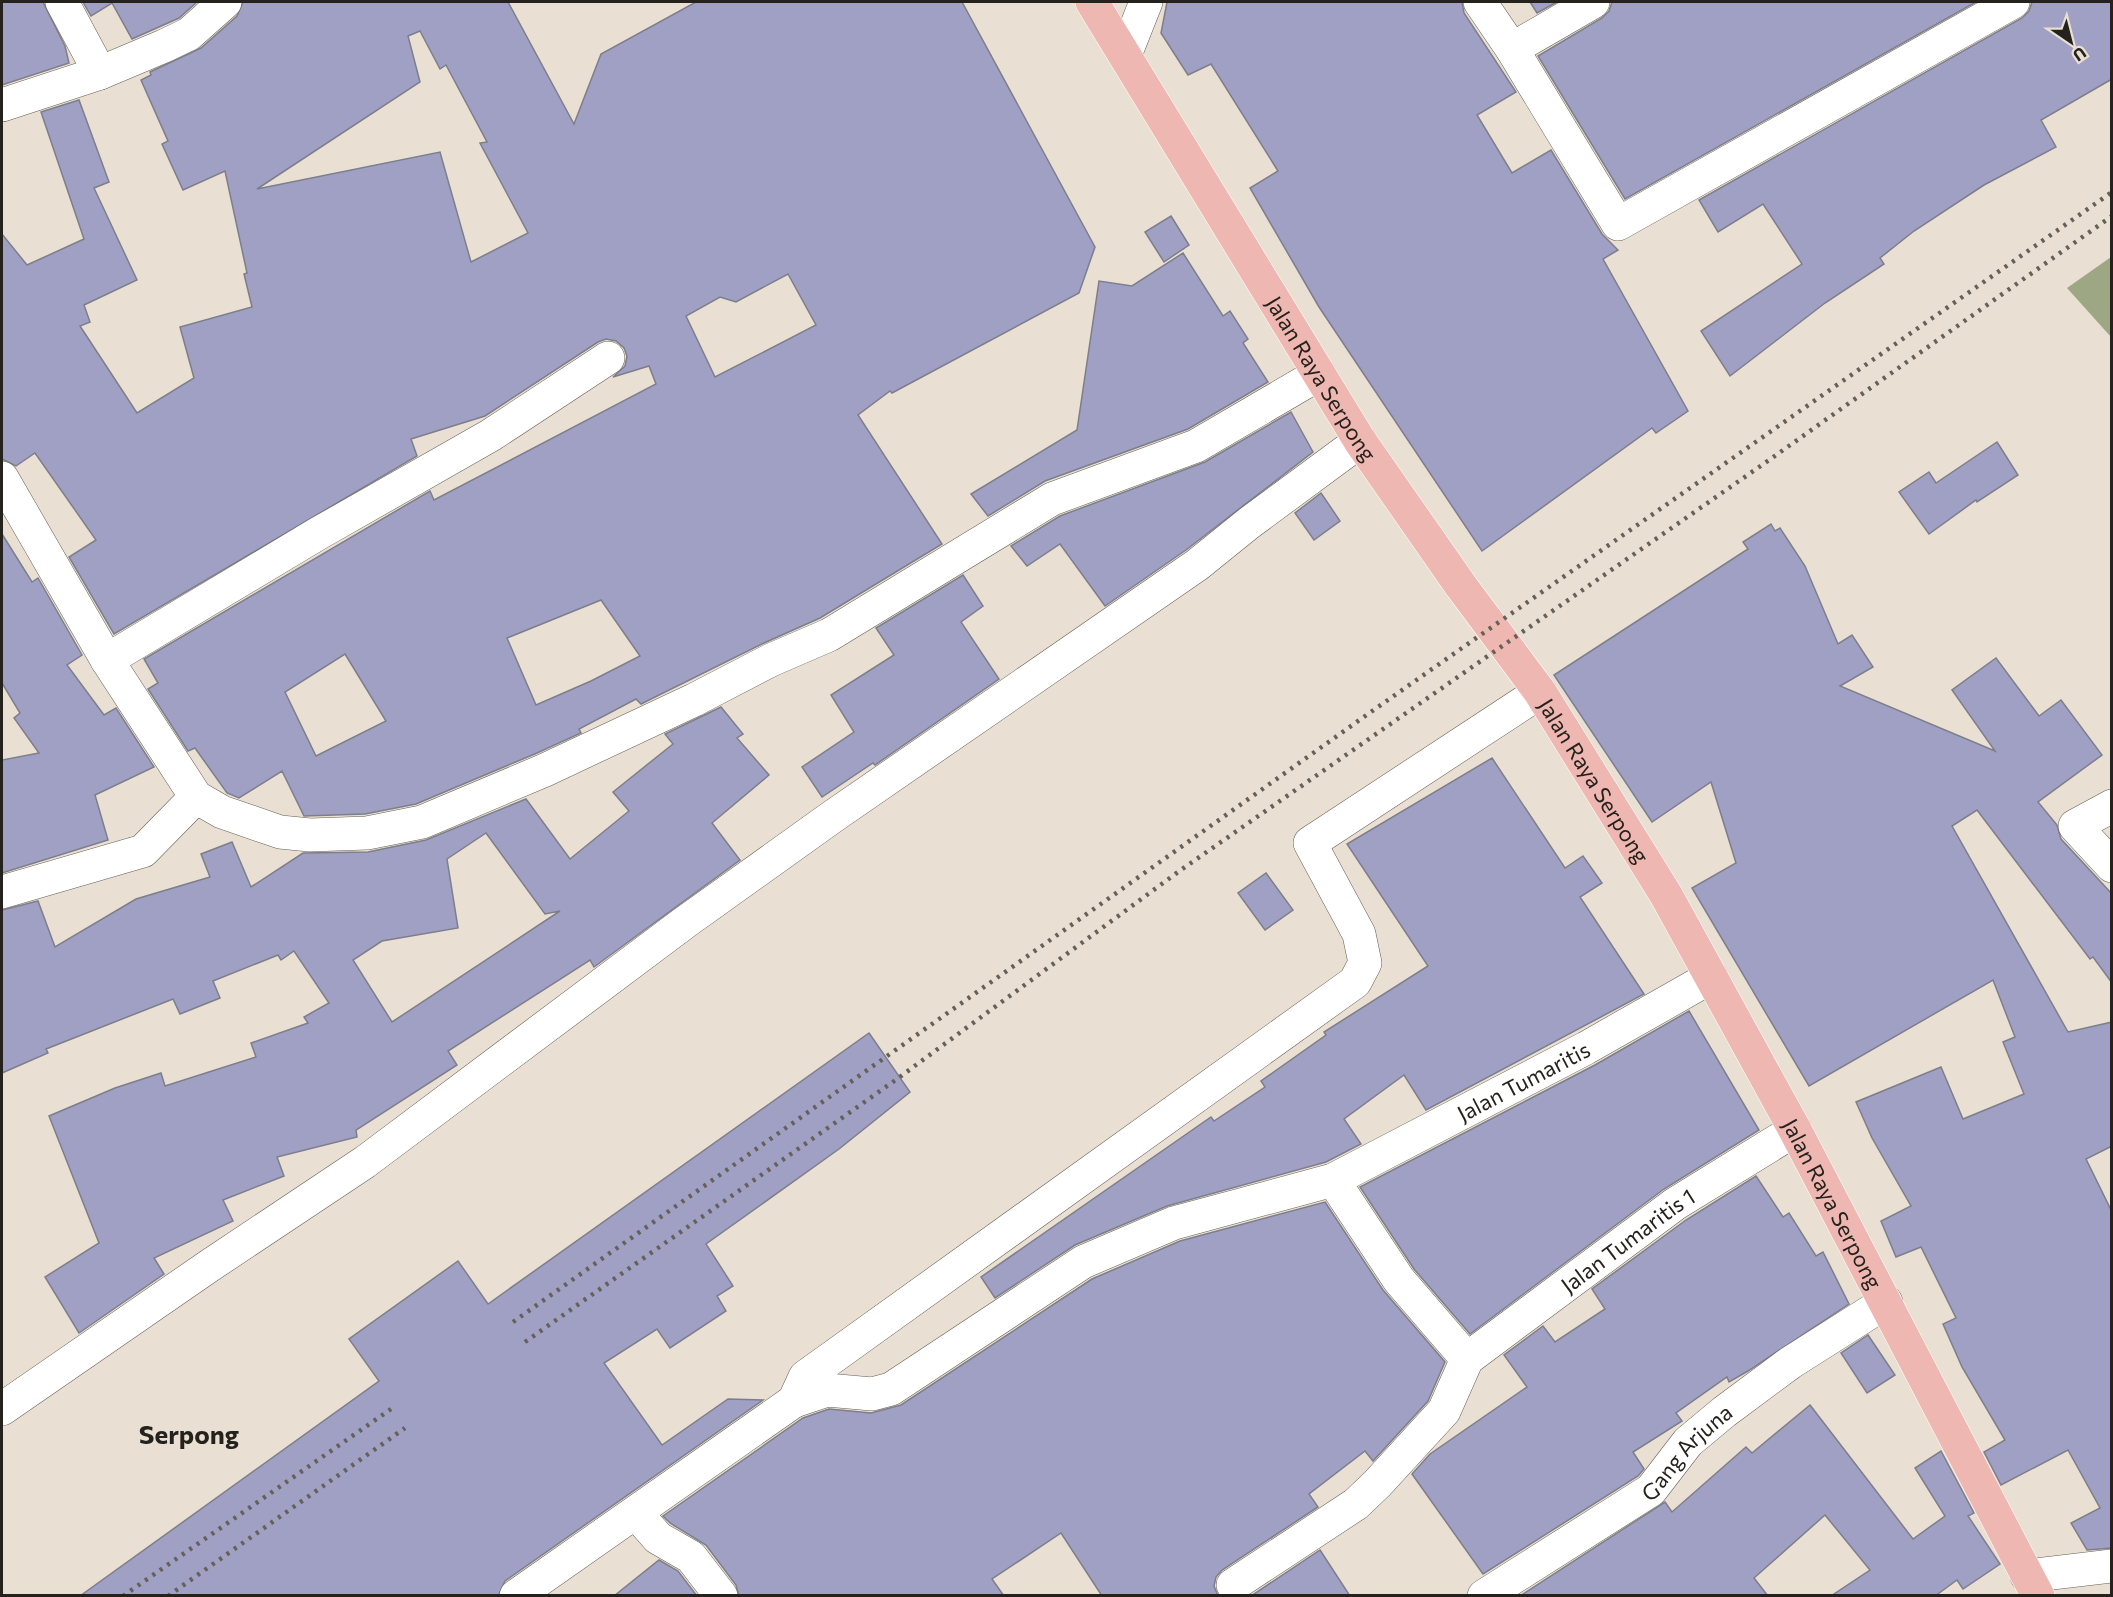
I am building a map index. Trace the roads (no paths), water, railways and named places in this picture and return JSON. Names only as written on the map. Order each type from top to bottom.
[{"type":"main road","name":"Jalan Raya Serpong","points":[[1092,2],[1360,441],[1485,619],[1540,692],[1660,886],[1795,1130],[2032,1586]]},
{"type":"street","points":[[62,2],[100,73]]},
{"type":"street","points":[[2,105],[100,73],[189,34],[225,2]]},
{"type":"street","points":[[1125,55],[1146,2]]},
{"type":"street","points":[[1480,2],[1512,49],[1618,224],[2013,2]]},
{"type":"street","points":[[1512,49],[1593,2]]},
{"type":"street","points":[[107,660],[319,533],[491,435],[608,358]]},
{"type":"street","points":[[2,478],[107,660],[196,797],[222,812],[280,832],[310,835],[367,833],[422,822],[545,771],[694,700],[771,660],[829,635],[1052,499],[1196,446],[1319,374]]},
{"type":"street","points":[[2,1409],[209,1266],[366,1162],[684,923],[841,811],[1197,565],[1249,523],[1360,441]]},
{"type":"street","points":[[516,1596],[794,1401],[805,1377],[1354,982],[1365,963],[1359,934],[1310,843],[1540,692]]},
{"type":"street","points":[[2,892],[143,851],[196,797]]},
{"type":"street","points":[[2112,806],[2075,826],[2112,866]]},
{"type":"street","name":"Jalan Tumaritis","points":[[794,1401],[827,1390],[872,1394],[885,1392],[1083,1262],[1174,1223],[1333,1180],[1586,1048],[1712,977]]},
{"type":"street","name":"Jalan Tumaritis 1","points":[[1467,1359],[1675,1204],[1795,1130]]},
{"type":"street","points":[[1233,1585],[1347,1510],[1377,1484],[1444,1411],[1467,1359],[1400,1280],[1333,1180]]},
{"type":"street","name":"Gang Arjuna","points":[[1484,1596],[1651,1490],[1688,1442],[1724,1412],[1790,1363],[1886,1302]]},
{"type":"street","points":[[636,1513],[658,1538],[691,1557],[721,1596]]},
{"type":"street","points":[[2032,1586],[2112,1566]]},
{"type":"railway","points":[[513,1322],[1368,714],[2112,192]]},
{"type":"railway","points":[[525,1342],[897,1079],[1178,872],[1772,458],[2112,216]]},
{"type":"railway","points":[[123,1596],[391,1409]]},
{"type":"railway","points":[[168,1596],[405,1428]]},
{"type":"district","name":"Serpong","points":[[189,1433]]}]
